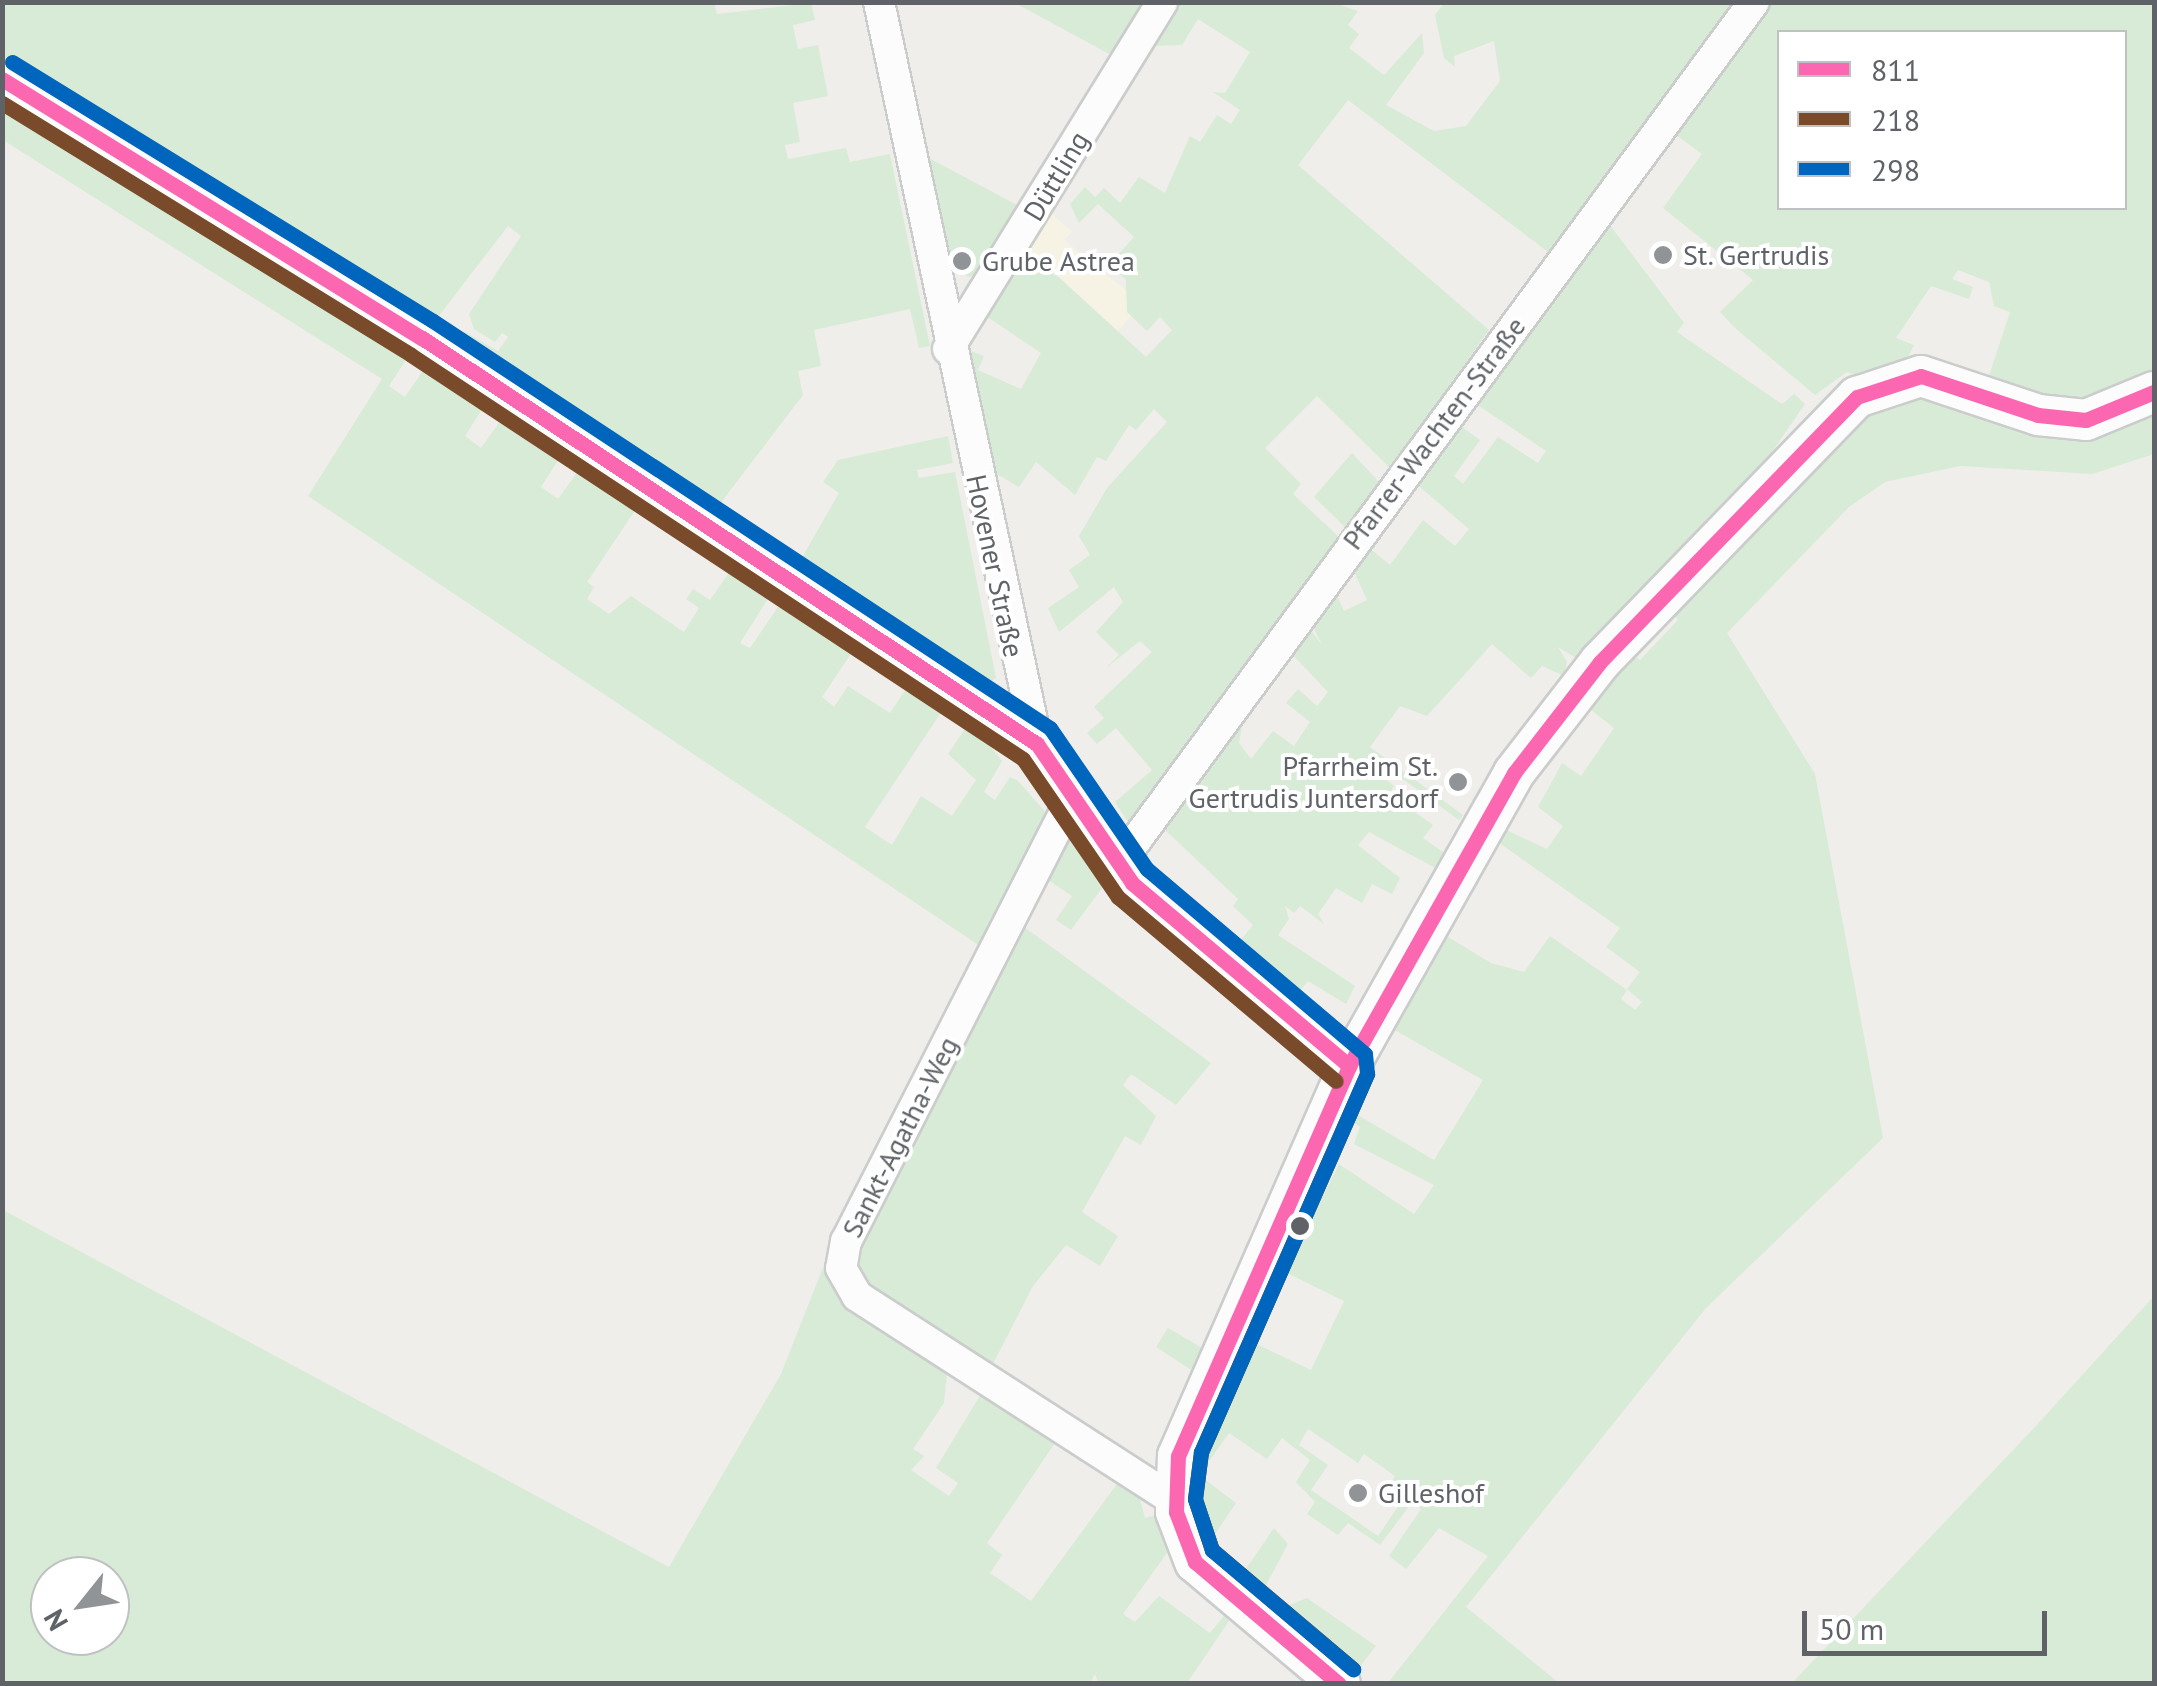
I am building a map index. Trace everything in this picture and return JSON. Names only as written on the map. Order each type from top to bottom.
[{"type":"street","name":"Hovener Straße","points":[[879,2],[948,349],[1038,744],[1070,802],[1116,866],[1349,1066]]},
{"type":"street","name":"Düttling","points":[[948,349],[1162,2]]},
{"type":"street","name":"Pfarrer-Wachten-Straße","points":[[1116,866],[1754,2]]},
{"type":"street","points":[[2,79],[422,338],[1038,744]]},
{"type":"street","points":[[1340,1684],[1195,1562],[1174,1501],[1181,1447],[1349,1066],[1547,723],[1845,406],[1921,376],[2060,420],[2110,416],[2154,392]]},
{"type":"street","name":"Sankt-Agatha-Weg","points":[[1070,802],[846,1241],[841,1268],[857,1296],[1174,1501]]},
{"type":"shaded area","points":[[1050,212],[1072,232],[1064,240],[1128,292],[1131,316],[1118,331],[1028,249]]},
{"type":"green space","points":[[714,2],[717,14],[811,3],[815,20],[793,25],[798,49],[818,45],[828,96],[793,103],[800,142],[785,145],[788,159],[846,148],[850,162],[890,154],[930,346],[919,348],[910,309],[814,330],[821,366],[798,371],[803,395],[713,513],[457,344],[465,332],[498,351],[508,337],[502,333],[495,342],[474,329],[469,314],[521,236],[508,226],[431,326],[3,60],[2,3]]},
{"type":"green space","points":[[1332,2],[1358,11],[1348,25],[1359,34],[1349,48],[1384,75],[1422,33],[1424,53],[1386,105],[1434,131],[1466,126],[1500,81],[1494,41],[1454,56],[1455,67],[1444,58],[1435,15],[1444,3],[1744,3],[1556,258],[1348,100],[1298,165],[1489,330],[1390,468],[1317,396],[1265,448],[1301,484],[1293,494],[1339,537],[1130,825],[1115,802],[1152,770],[1116,728],[1097,744],[1087,733],[1104,718],[1094,707],[1152,652],[1140,641],[1106,668],[1119,655],[1096,632],[1123,602],[1114,587],[1059,632],[1048,608],[1079,587],[1069,570],[1090,555],[1079,536],[1107,488],[1167,422],[1154,409],[1136,430],[1129,425],[1106,461],[1097,457],[1075,495],[1036,462],[1019,487],[992,471],[965,349],[984,356],[978,370],[1021,389],[1041,353],[986,316],[1028,249],[1146,357],[1172,330],[1160,317],[1147,331],[1127,312],[1126,280],[1110,264],[1134,237],[1098,204],[1079,223],[1070,204],[1085,187],[1095,197],[1104,188],[1120,203],[1139,177],[1165,193],[1190,136],[1200,142],[1217,115],[1231,124],[1240,110],[1213,92],[1225,93],[1250,52],[1198,19],[1182,45],[1151,46],[1178,3]]},
{"type":"green space","points":[[1015,3],[1146,3],[1113,56]]},
{"type":"green space","points":[[1762,3],[2154,4],[2154,376],[2068,409],[1987,382],[2010,312],[1994,306],[1989,282],[1958,270],[1952,279],[1973,287],[1969,299],[1931,286],[1896,338],[1914,345],[1905,363],[1860,378],[1847,372],[1815,395],[1720,312],[1753,280],[1663,208],[1702,154],[1669,130]]},
{"type":"green space","points":[[2,95],[413,349],[389,386],[405,397],[424,369],[483,408],[465,436],[481,448],[501,420],[559,459],[541,487],[558,499],[578,471],[636,509],[587,582],[594,587],[587,599],[609,614],[631,596],[684,632],[699,608],[686,599],[693,589],[710,600],[730,571],[769,597],[740,643],[750,648],[780,604],[852,652],[822,697],[834,707],[848,686],[890,713],[907,687],[942,711],[865,827],[892,845],[921,796],[952,816],[976,780],[948,754],[970,721],[1002,761],[984,792],[995,800],[1010,777],[1017,780],[1107,881],[1071,930],[1056,920],[1072,896],[1048,880],[1024,927],[1211,1063],[1176,1105],[1131,1074],[1123,1085],[1156,1116],[1141,1145],[1125,1136],[1082,1212],[1118,1236],[1100,1266],[1066,1245],[1033,1286],[978,1393],[947,1373],[944,1403],[913,1449],[924,1456],[911,1470],[949,1496],[958,1483],[936,1468],[981,1394],[1055,1443],[987,1543],[1002,1555],[990,1573],[1031,1601],[1117,1484],[1139,1496],[1145,1518],[1157,1515],[1167,1553],[1123,1614],[1135,1622],[1159,1596],[1210,1633],[1224,1616],[1229,1621],[1187,1683],[1098,1683],[1095,1674],[1090,1684],[3,1683],[3,1210],[669,1567],[781,1374],[826,1260],[983,948],[308,496],[382,379],[3,140]]},
{"type":"green space","points":[[927,157],[1021,207],[980,272],[969,277],[951,269]]},
{"type":"green space","points":[[1609,224],[1684,323],[1677,332],[1782,404],[1794,394],[1805,404],[1767,459],[1578,659],[1558,647],[1567,662],[1564,676],[1542,666],[1531,678],[1492,644],[1427,716],[1400,706],[1370,747],[1463,815],[1459,820],[1381,763],[1375,770],[1394,786],[1389,794],[1433,825],[1423,838],[1443,852],[1437,869],[1369,832],[1358,845],[1400,878],[1392,894],[1372,884],[1362,903],[1336,888],[1318,914],[1324,924],[1300,906],[1294,913],[1285,906],[1289,919],[1278,935],[1355,986],[1346,1004],[1308,981],[1295,997],[1236,946],[1253,925],[1233,906],[1238,899],[1162,827],[1244,715],[1239,743],[1251,759],[1273,731],[1294,746],[1310,722],[1286,703],[1298,689],[1317,706],[1328,692],[1290,652],[1308,627],[1322,645],[1311,623],[1335,591],[1344,611],[1367,600],[1352,567],[1367,546],[1390,565],[1423,520],[1455,546],[1469,529],[1414,482],[1452,430],[1462,427],[1480,440],[1454,476],[1463,484],[1498,437],[1538,463],[1546,451],[1473,402]]},
{"type":"green space","points":[[1893,395],[2154,408],[2154,454],[2092,474],[1960,466],[1885,482],[1849,507],[1727,633],[1815,774],[1883,1138],[1706,1308],[1466,1607],[1559,1683],[1388,1683],[1488,1556],[1439,1528],[1406,1569],[1389,1556],[1421,1509],[1413,1501],[1380,1545],[1348,1523],[1338,1535],[1307,1514],[1315,1502],[1296,1482],[1310,1460],[1282,1438],[1267,1459],[1229,1433],[1199,1475],[1236,1503],[1207,1546],[1199,1507],[1197,1482],[1199,1457],[1252,1342],[1311,1370],[1344,1301],[1285,1272],[1339,1164],[1414,1214],[1434,1185],[1354,1144],[1360,1127],[1349,1119],[1351,1111],[1434,1160],[1483,1080],[1391,1028],[1443,934],[1491,963],[1524,972],[1550,936],[1627,990],[1621,999],[1635,1010],[1642,1002],[1627,989],[1640,972],[1606,947],[1620,928],[1495,840],[1502,828],[1547,849],[1563,826],[1538,807],[1562,763],[1581,776],[1614,728],[1585,705],[1631,653],[1640,660],[1678,620],[1671,613],[1825,443]],"holes":[[[1308,1429],[1358,1463],[1364,1454],[1395,1476],[1389,1485],[1405,1496],[1378,1536],[1311,1490],[1328,1465],[1299,1445]]]},
{"type":"green space","points":[[948,436],[953,463],[917,470],[919,478],[955,472],[996,678],[980,689],[796,568],[839,493],[823,482],[838,460]]},
{"type":"green space","points":[[1352,453],[1379,482],[1346,528],[1314,497]]},
{"type":"green space","points":[[2154,1296],[2154,1683],[1792,1683],[2035,1427]]},
{"type":"green space","points":[[1168,1328],[1204,1349],[1193,1371],[1156,1347]]},
{"type":"green space","points":[[1274,1528],[1288,1544],[1260,1596],[1228,1563],[1243,1573]]},
{"type":"green space","points":[[1307,1598],[1376,1646],[1354,1674],[1275,1611]]},
{"type":"transit line","name":"298","points":[[12,62],[433,321],[1050,728],[1147,869],[1365,1054],[1367,1074],[1201,1452],[1195,1499],[1212,1550],[1353,1669]]},
{"type":"transit line","name":"811","points":[[2,79],[422,338],[1037,744],[1132,883],[1349,1066]]},
{"type":"transit line","name":"218","points":[[2,103],[411,355],[1023,759],[1118,897],[1336,1081]]},
{"type":"transit line","name":"811","points":[[1339,1684],[1195,1562],[1176,1512],[1178,1456],[1349,1066],[1514,773],[1600,662],[1857,397],[1921,376],[2038,415],[2086,420],[2154,392]]},
{"type":"transit line","name":"218","points":[[1353,1669],[1212,1550],[1195,1499],[1201,1452],[1367,1074]]},
{"type":"place","name":"St. Gertrudis","points":[[1663,255]]},
{"type":"place","name":"Grube Astrea","points":[[962,261]]},
{"type":"place","name":"Pfarrheim St. Gertrudis Juntersdorf","points":[[1458,782]]},
{"type":"place","name":"Gilleshof","points":[[1358,1493]]}]
